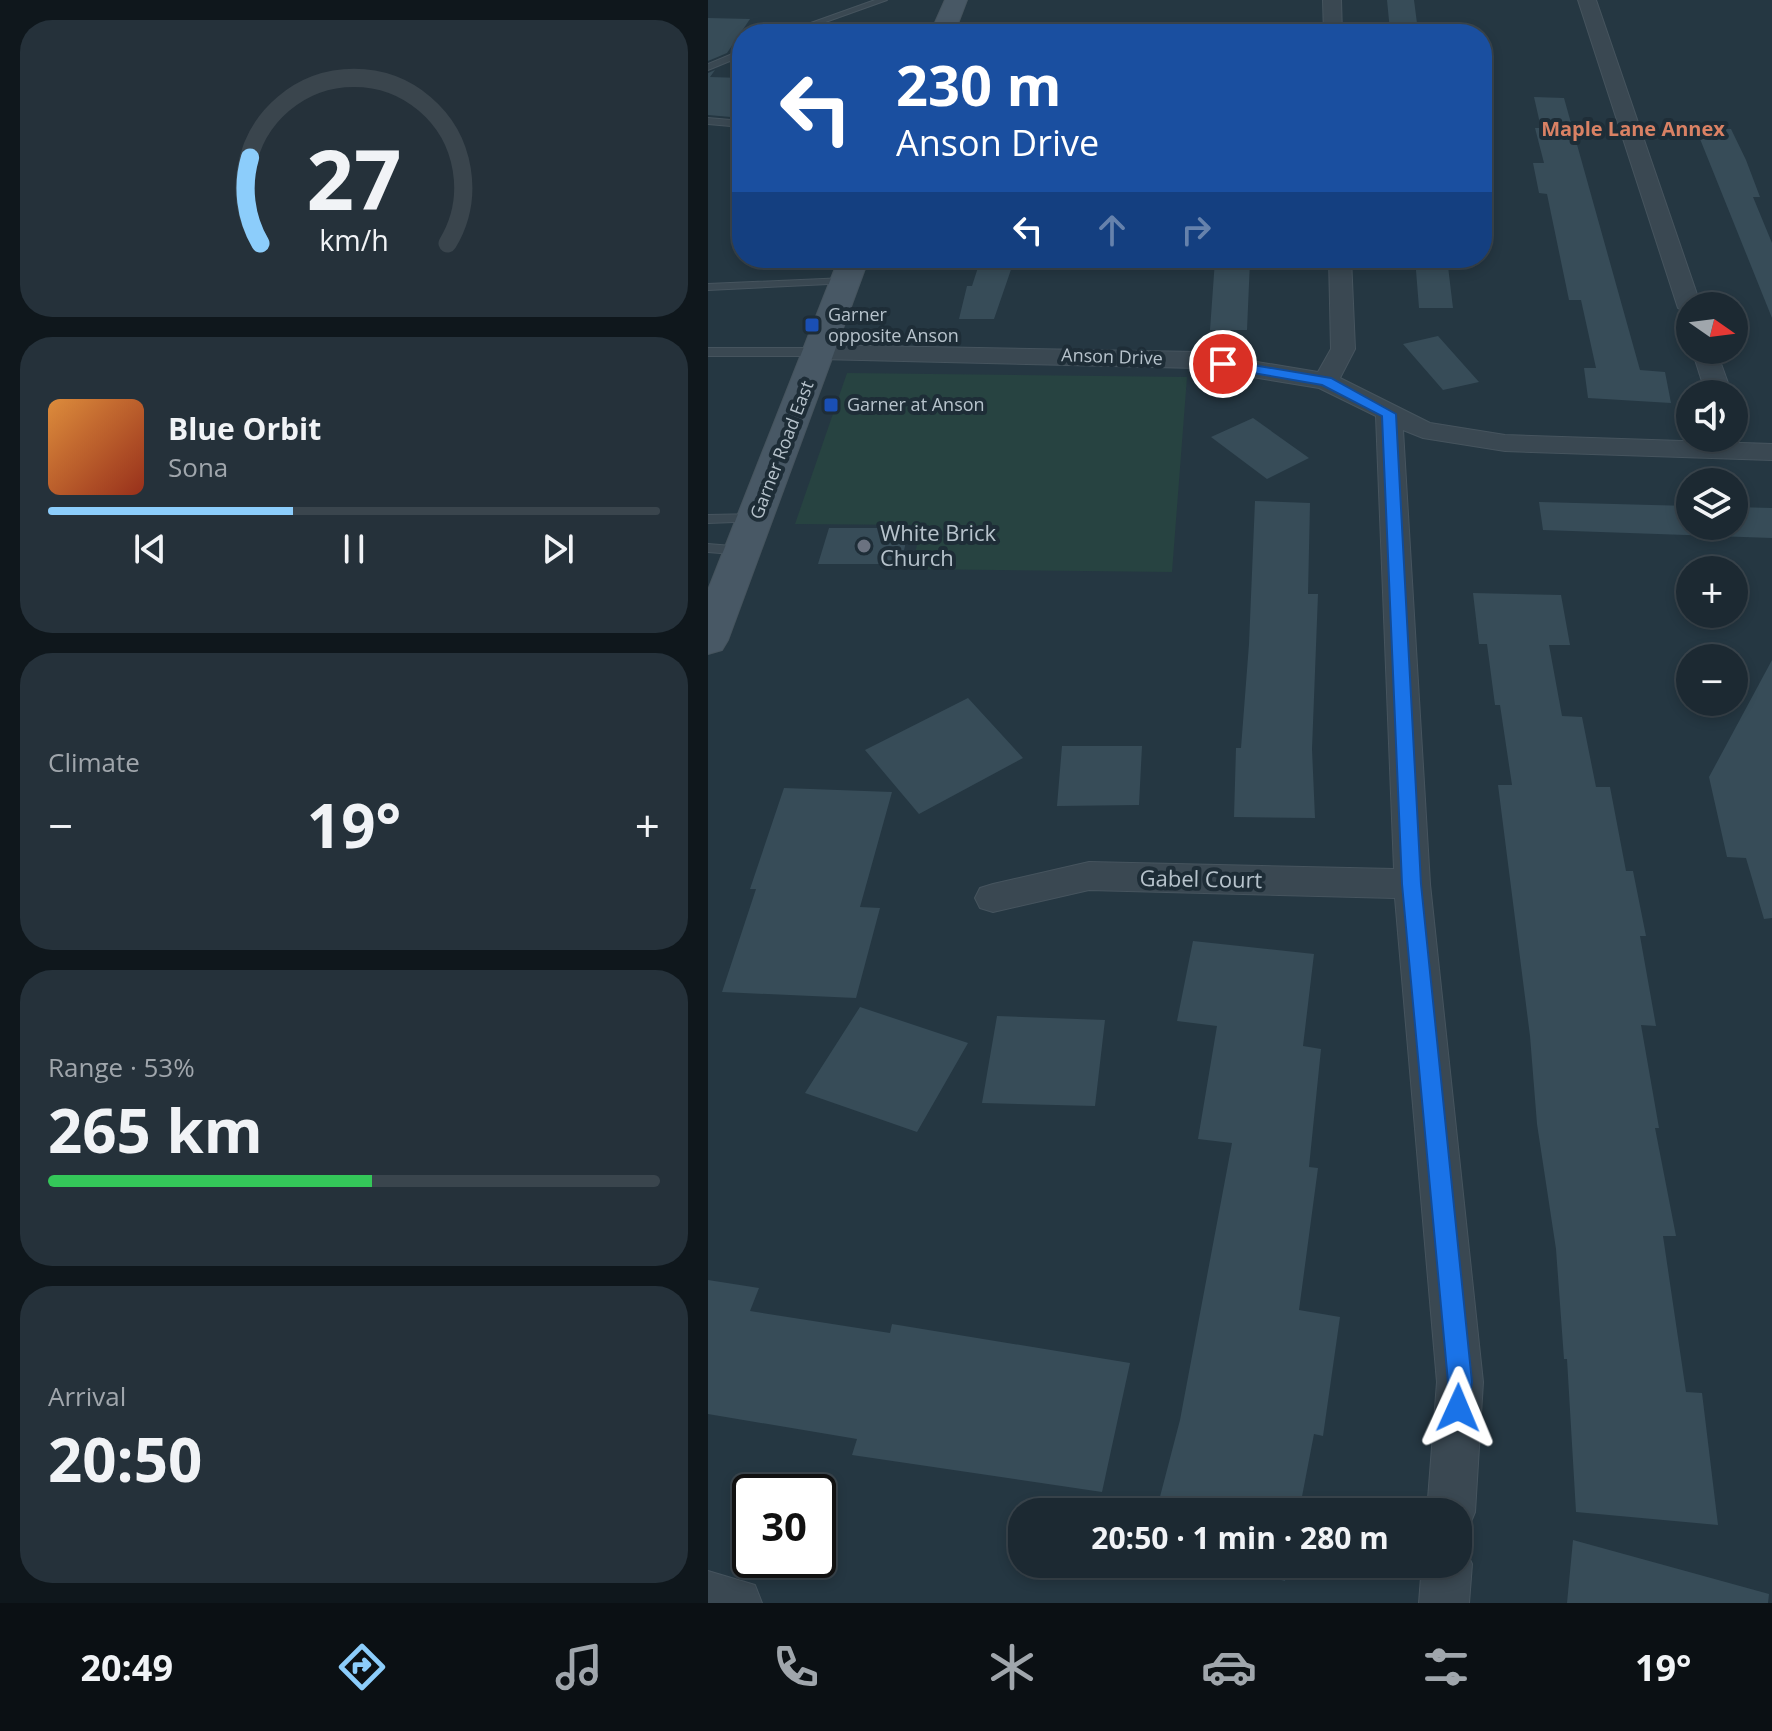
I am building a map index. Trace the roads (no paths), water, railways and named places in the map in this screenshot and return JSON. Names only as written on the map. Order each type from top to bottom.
[{"type":"main road","points":[[946,24],[956,0]]},
{"type":"main road","name":"Garner Road East","points":[[708,640],[736,539],[820,352],[849,270]]},
{"type":"street","points":[[1332,0],[1333,24]]},
{"type":"street","points":[[1587,0],[1685,292]]},
{"type":"street","points":[[1326,381],[1343,349],[1340,268]]},
{"type":"street","name":"Anson Drive","points":[[820,352],[1197,360],[1326,381],[1423,430],[1505,443],[1676,444]]},
{"type":"street","points":[[1389,414],[1412,884],[1460,1382],[1452,1498]]},
{"type":"street","name":"Anson Drive","points":[[1748,447],[1772,452]]},
{"type":"street","name":"Gabel Court","points":[[993,898],[1089,876],[1412,884]]},
{"type":"street","points":[[1444,1603],[1446,1578]]},
{"type":"street","points":[[708,1596],[737,1603]]},
{"type":"lane","points":[[813,24],[883,0]]},
{"type":"lane","points":[[708,67],[732,57]]},
{"type":"lane","points":[[708,121],[732,123]]},
{"type":"lane","points":[[708,287],[849,270]]},
{"type":"lane","points":[[708,352],[820,352]]},
{"type":"lane","points":[[708,519],[736,539]]},
{"type":"place","name":"Garner opposite Anson","points":[[812,325]]},
{"type":"place","name":"Garner at Anson","points":[[831,405]]},
{"type":"place","name":"White Brick Church","points":[[864,546]]},
{"type":"district","name":"Maple Lane Annex","points":[[1633,129]]}]
